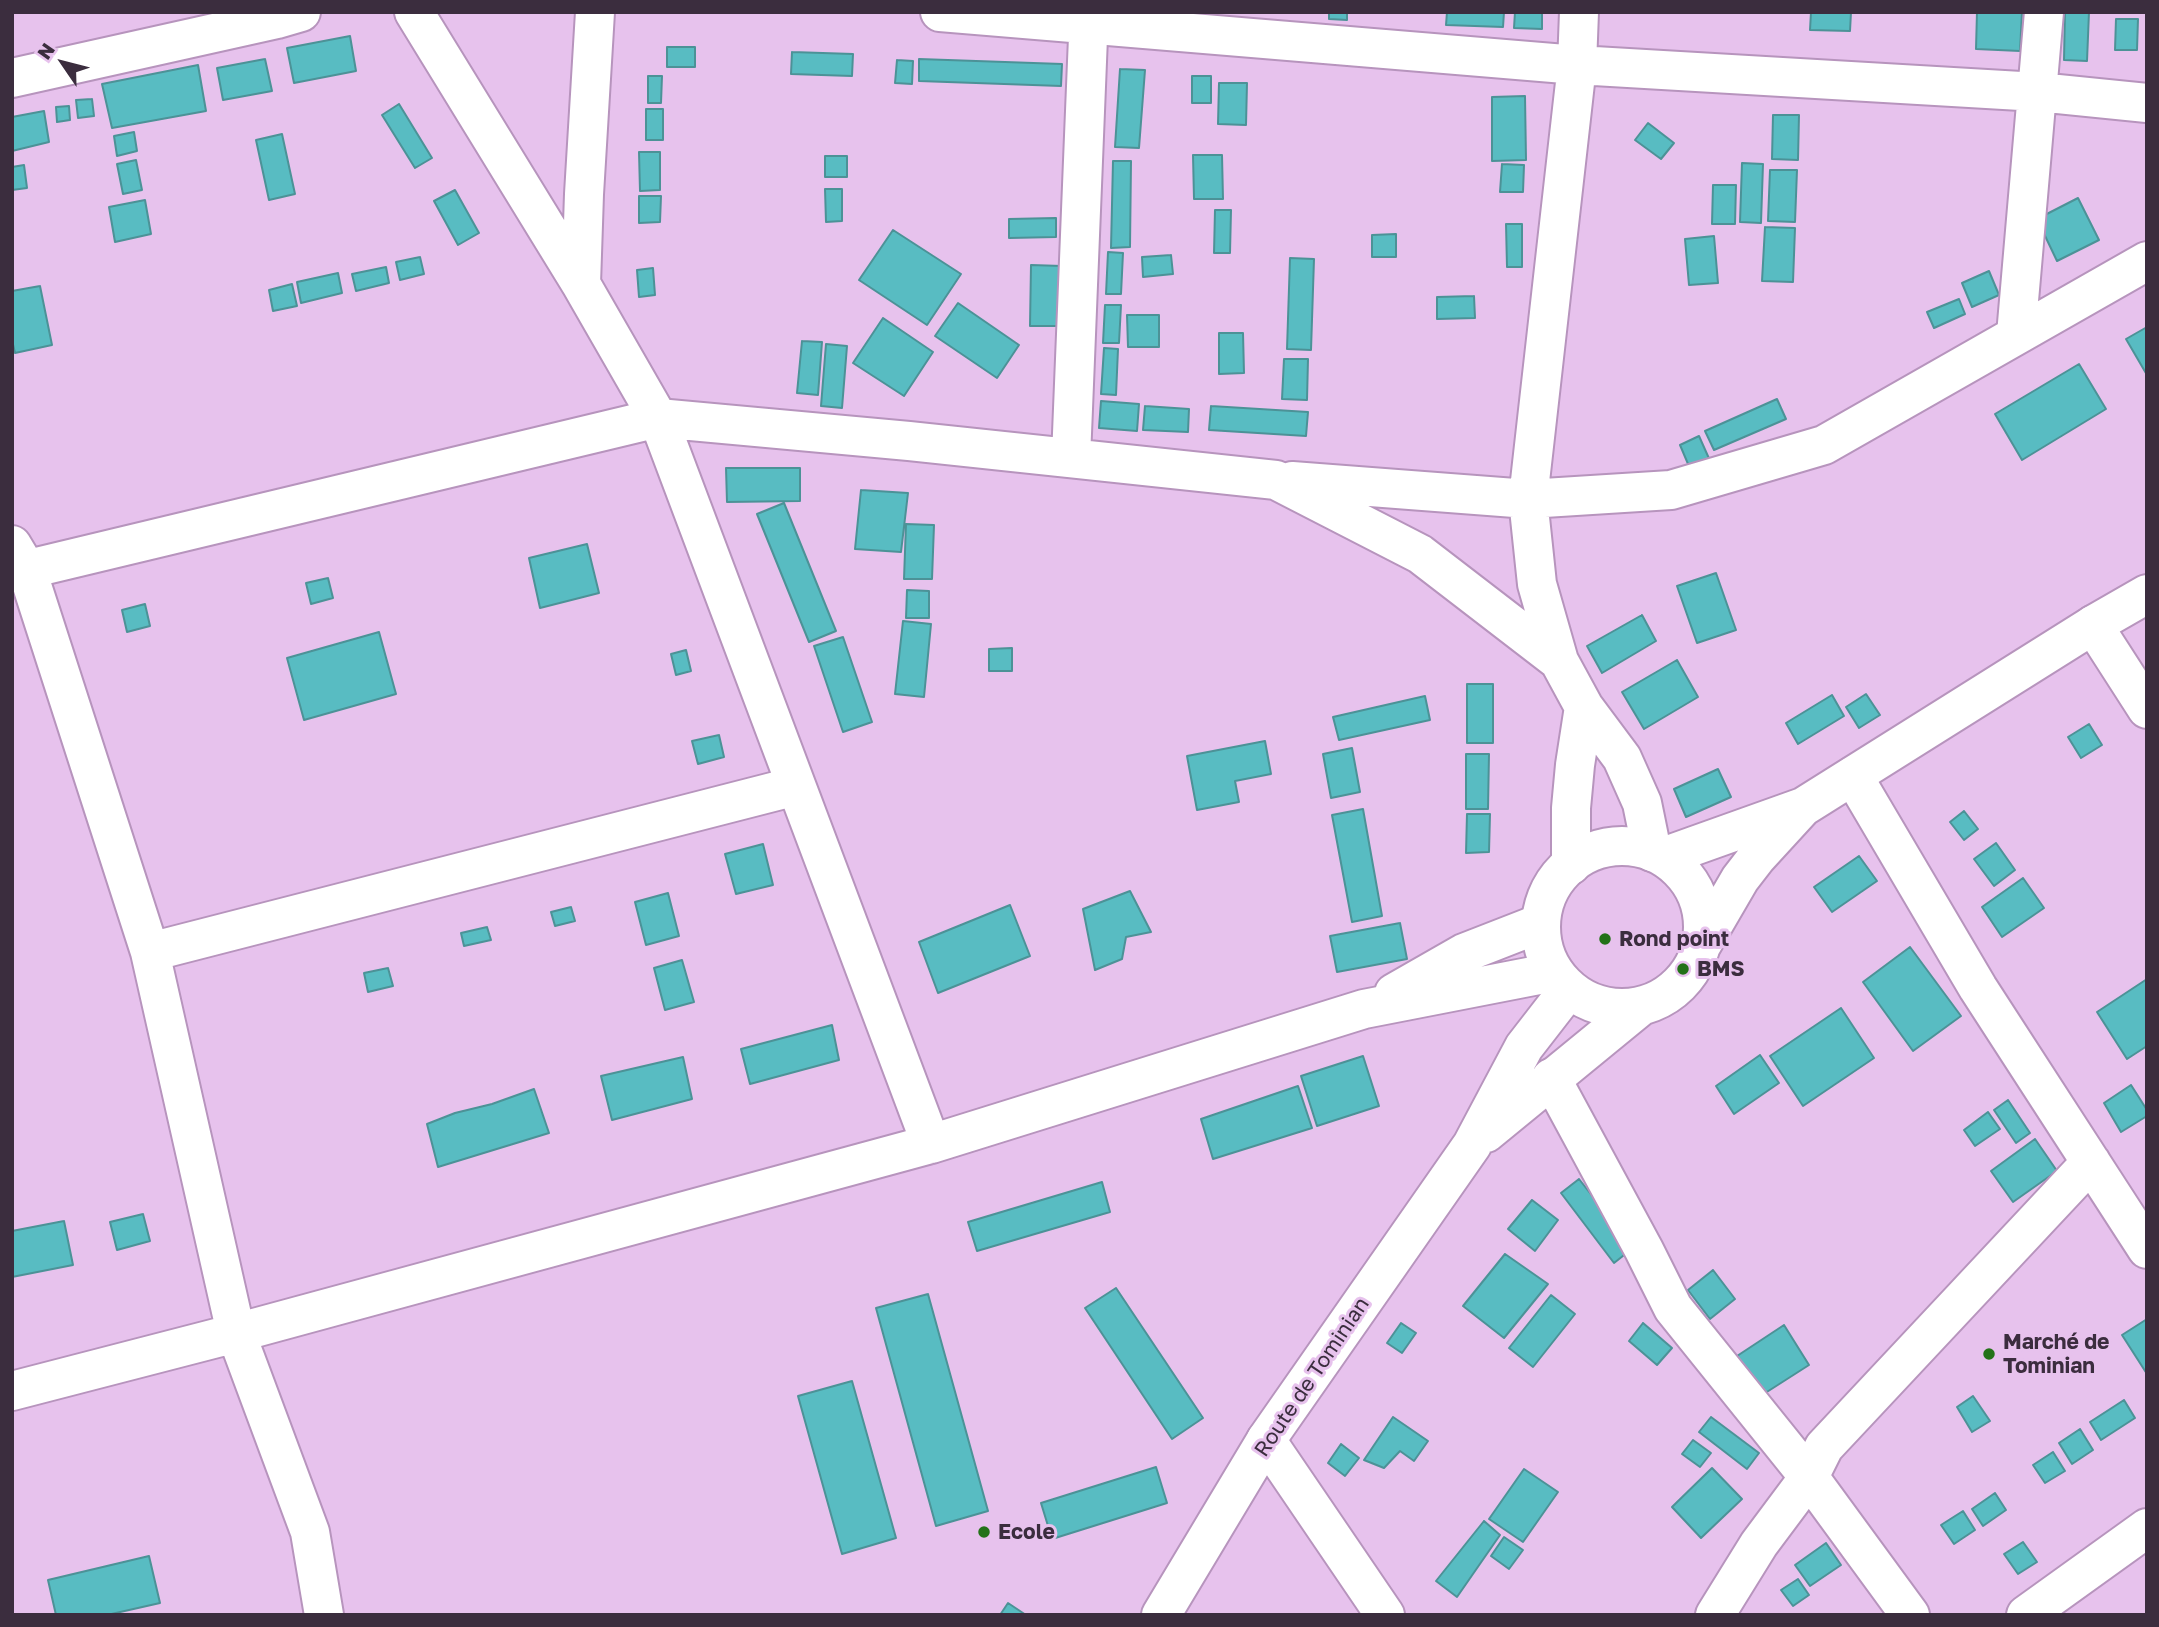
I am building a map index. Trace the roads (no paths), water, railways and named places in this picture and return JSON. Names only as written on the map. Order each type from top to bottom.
[{"type":"street","points":[[12,78],[301,12]]},
{"type":"street","points":[[414,12],[581,285],[658,418],[931,1144]]},
{"type":"street","points":[[581,285],[595,12]]},
{"type":"street","points":[[940,12],[1088,18],[1577,65],[2038,93],[2147,103]]},
{"type":"street","points":[[1579,12],[1577,65],[1528,499],[1538,584],[1559,661],[1584,707],[1622,758],[1642,803],[1658,855]]},
{"type":"street","points":[[2016,335],[2044,12]]},
{"type":"street","points":[[1071,458],[1088,18]]},
{"type":"street","points":[[324,1615],[310,1532],[236,1333],[150,952],[17,563],[658,418],[1276,480],[1528,499],[1671,490],[1824,445],[2147,261]]},
{"type":"street","points":[[1276,480],[1420,554],[1559,661]]},
{"type":"street","points":[[1658,855],[1803,807],[2147,594]]},
{"type":"street","points":[[2093,625],[2147,709]]},
{"type":"street","points":[[1571,865],[1572,797],[1584,707]]},
{"type":"street","points":[[1853,776],[1978,988],[2147,1249]]},
{"type":"street","points":[[150,952],[796,786]]},
{"type":"street","points":[[1700,948],[1702,922],[1697,897],[1678,869],[1658,855],[1619,846],[1586,855],[1571,865],[1556,881],[1546,901],[1541,923],[1542,940],[1547,957],[1562,981],[1588,1001],[1605,1006],[1623,1008],[1657,1000],[1678,985],[1694,964],[1700,948],[1740,880],[1757,857],[1803,807]]},
{"type":"street","points":[[1364,1009],[1464,953],[1541,923]]},
{"type":"street","points":[[12,1391],[236,1333],[931,1144],[1364,1009],[1562,981]]},
{"type":"street","points":[[1472,1145],[1562,981]]},
{"type":"street","points":[[1472,1145],[1640,1006]]},
{"type":"street","points":[[1551,1078],[1673,1308],[1809,1477],[1910,1615]]},
{"type":"street","name":"Route de Tominian","points":[[1161,1615],[1266,1440],[1472,1145]]},
{"type":"street","points":[[1716,1615],[1759,1544],[1809,1477],[1824,1447],[2091,1162]]},
{"type":"street","points":[[1266,1440],[1385,1615]]},
{"type":"street","points":[[2026,1615],[2147,1528]]},
{"type":"place","name":"Rond point","points":[[1605,939]]},
{"type":"place","name":"BMS","points":[[1683,969]]},
{"type":"place","name":"Marché de Tominian","points":[[1989,1354]]},
{"type":"place","name":"Ecole","points":[[984,1532]]}]
